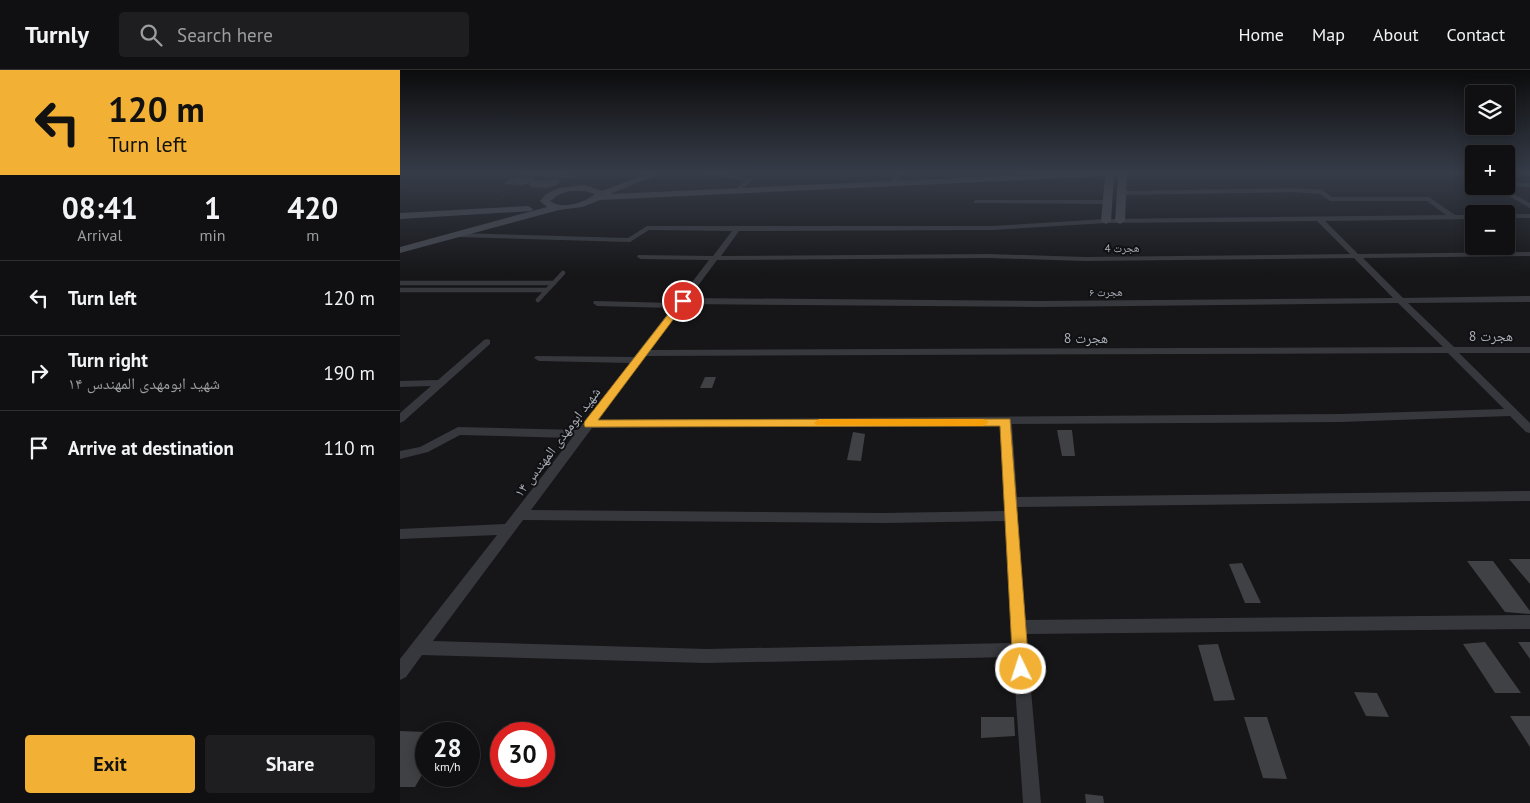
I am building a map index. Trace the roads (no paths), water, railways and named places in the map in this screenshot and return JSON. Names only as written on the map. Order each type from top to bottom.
[{"type":"street","points":[[558,206],[564,207]]},
{"type":"street","points":[[400,250],[568,206]]},
{"type":"street","points":[[400,216],[578,206]]},
{"type":"street","points":[[1106,221],[1108,206]]},
{"type":"street","points":[[1120,220],[1121,206]]},
{"type":"street","points":[[1439,206],[1453,217]]},
{"type":"street","points":[[1515,216],[1530,216]]},
{"type":"street","points":[[458,236],[630,240],[647,228],[992,228],[1120,220],[1465,217]]},
{"type":"street","points":[[1318,218],[1530,429]]},
{"type":"street","name":"شهید ابومهدی المهندس ۱۴","points":[[401,669],[737,229]]},
{"type":"street","name":"هجرت 4","points":[[641,257],[989,256],[1085,260],[1530,254]]},
{"type":"street","name":"هجرت ۶","points":[[597,304],[1040,304],[1530,299]]},
{"type":"street","points":[[400,419],[487,342]]},
{"type":"street","name":"هجرت 8","points":[[539,358],[1530,350]]},
{"type":"street","points":[[400,384],[442,383]]},
{"type":"street","points":[[589,424],[1340,418],[1513,412]]},
{"type":"street","points":[[1006,422],[1018,627],[1032,803]]},
{"type":"street","points":[[400,455],[421,452],[446,436],[458,431],[581,434]]},
{"type":"street","points":[[520,515],[874,518],[1011,509],[1530,496]]},
{"type":"street","points":[[400,534],[509,529]]},
{"type":"street","points":[[1018,627],[1530,622]]},
{"type":"street","points":[[418,648],[706,656],[1020,650]]},
{"type":"lane","points":[[538,300],[563,274]]},
{"type":"lane","points":[[400,283],[554,283]]},
{"type":"lane","points":[[526,290],[537,287],[538,284],[534,283]]},
{"type":"lane","points":[[400,290],[547,290]]}]
